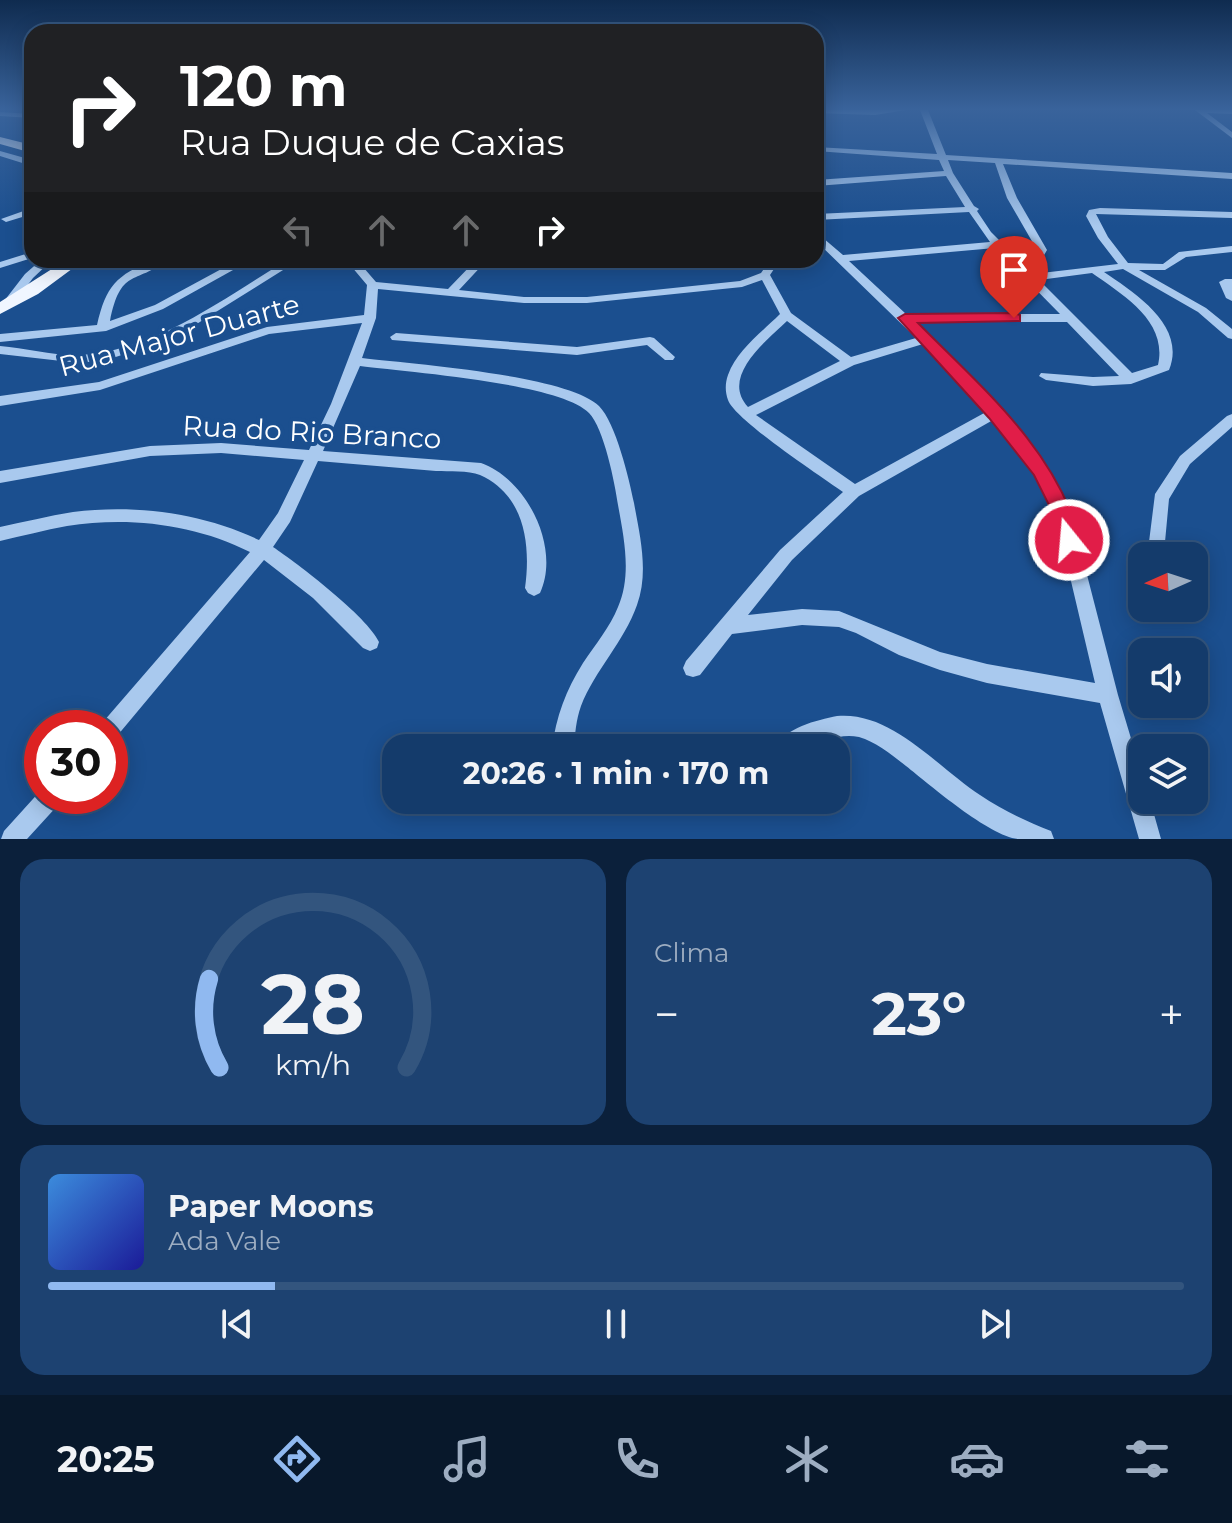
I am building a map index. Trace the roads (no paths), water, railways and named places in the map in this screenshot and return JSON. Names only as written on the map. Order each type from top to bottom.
[{"type":"main road","points":[[4,307],[64,268]]},
{"type":"street","points":[[940,149],[949,173],[996,245],[1131,380]]},
{"type":"street","points":[[824,150],[1232,176]]},
{"type":"street","points":[[0,153],[24,159]]},
{"type":"street","points":[[0,164],[24,161]]},
{"type":"street","points":[[998,161],[1012,198],[1042,250],[1039,255],[1010,259]]},
{"type":"street","points":[[824,182],[949,173]]},
{"type":"street","points":[[824,217],[974,209]]},
{"type":"street","points":[[1232,215],[1100,211],[1092,212],[1091,216],[1103,238],[1125,266],[1202,310],[1232,335]]},
{"type":"street","points":[[3,216],[24,212]]},
{"type":"street","points":[[3,216],[19,231]]},
{"type":"street","points":[[824,242],[905,318],[995,413],[1041,471],[1062,509],[1108,695],[1150,839]]},
{"type":"street","points":[[843,258],[996,245]]},
{"type":"street","points":[[1030,278],[1125,266],[1165,267],[1183,254],[1232,249]]},
{"type":"street","points":[[0,265],[24,258]]},
{"type":"street","points":[[4,307],[38,268]]},
{"type":"street","points":[[102,328],[109,295],[116,285],[128,275],[144,268]]},
{"type":"street","points":[[0,338],[102,328],[159,307],[231,268]]},
{"type":"street","name":"Rua Major Duarte","points":[[0,350],[77,359],[123,352],[212,309],[281,268]]},
{"type":"street","points":[[358,268],[373,285],[524,300],[587,300],[708,289],[742,284],[765,275],[770,268]]},
{"type":"street","points":[[449,294],[474,268]]},
{"type":"street","points":[[1046,376],[1105,384],[1131,380],[1164,367],[1169,355],[1167,342],[1152,317],[1124,291],[1093,269]]},
{"type":"street","points":[[765,275],[786,315],[849,362]]},
{"type":"street","points":[[1232,282],[1225,282],[1232,298]]},
{"type":"street","points":[[126,710],[262,550],[284,517],[355,361],[370,318],[373,285]]},
{"type":"street","points":[[786,315],[738,367],[732,384],[734,400],[746,414],[854,492]]},
{"type":"street","name":"Rua Major Duarte","points":[[0,401],[100,386],[267,331],[370,318]]},
{"type":"street","points":[[905,318],[1069,318]]},
{"type":"street","points":[[396,337],[577,351],[650,341],[669,357]]},
{"type":"street","points":[[746,414],[849,362],[925,339]]},
{"type":"street","points":[[355,361],[540,387],[586,401],[596,410],[623,487],[632,537],[634,576],[629,603],[578,687],[564,734]]},
{"type":"street","points":[[693,668],[786,555],[854,492],[995,413]]},
{"type":"street","points":[[1157,542],[1161,498],[1185,460],[1232,419]]},
{"type":"street","name":"Rua do Rio Branco","points":[[0,477],[150,451],[221,448],[481,469],[503,481],[522,505],[536,535],[538,563],[534,588]]},
{"type":"street","points":[[0,534],[79,518],[141,517],[204,526],[262,550],[319,591],[370,642]]},
{"type":"street","points":[[730,626],[789,618],[839,619],[852,622],[917,653],[994,674],[1108,695]]},
{"type":"street","points":[[810,734],[838,726],[857,726],[876,733],[966,798],[1025,833],[1043,839]]},
{"type":"street","points":[[12,839],[35,814]]}]
